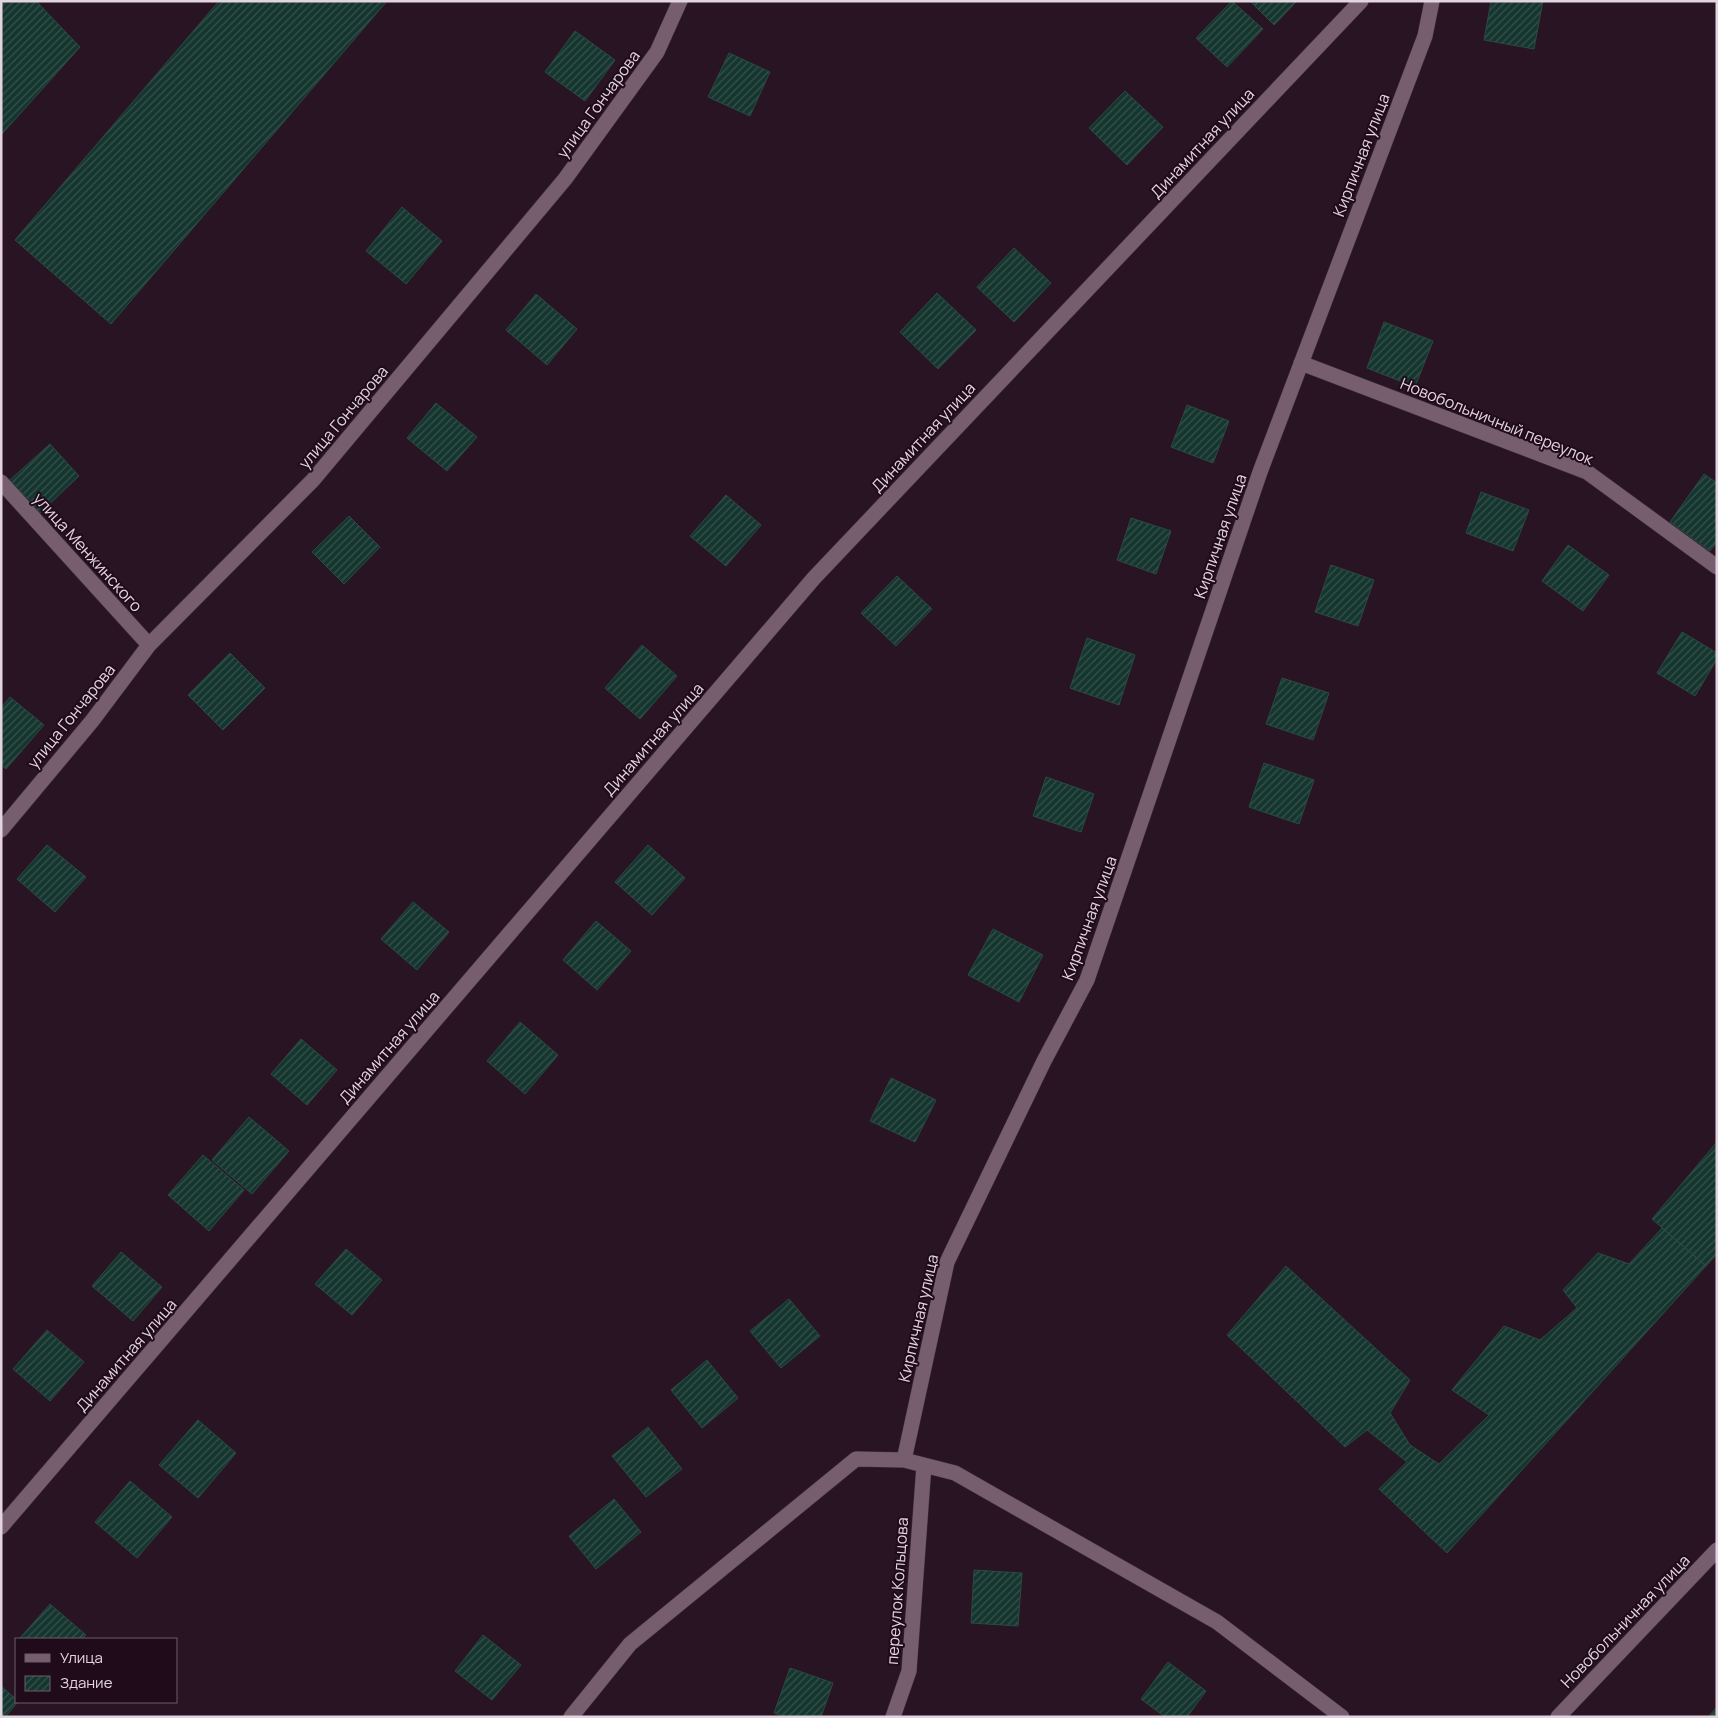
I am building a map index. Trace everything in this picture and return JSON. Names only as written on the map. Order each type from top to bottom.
[{"type":"street","name":"улица Гончарова","points":[[1,830],[92,721],[149,645],[313,480],[565,179],[657,52],[680,1]]},
{"type":"street","name":"Динамитная улица","points":[[1,1527],[814,578],[1361,1]]},
{"type":"street","name":"Кирпичная улица","points":[[904,1460],[947,1262],[1044,1061],[1087,980],[1260,472],[1426,36],[1432,1]]},
{"type":"street","name":"Новобольничный переулок","points":[[1301,363],[1587,472],[1717,567]]},
{"type":"street","name":"улица Менжинского","points":[[1,482],[149,645]]},
{"type":"street","points":[[571,1717],[630,1644],[856,1458],[904,1460],[955,1472],[1217,1622],[1342,1717]]},
{"type":"street","name":"переулок Кольцова","points":[[893,1717],[909,1671],[924,1465]]},
{"type":"street","name":"Новобольничная улица","points":[[1558,1717],[1717,1550]]},
{"type":"building","points":[[1,1],[36,1],[80,47],[1,135]]},
{"type":"building","points":[[219,1],[387,1],[111,324],[15,240]]},
{"type":"building","points":[[1232,1],[1263,29],[1227,67],[1196,38]]},
{"type":"building","points":[[1250,1],[1297,1],[1274,25]]},
{"type":"building","points":[[1491,1],[1543,1],[1534,49],[1484,40]]},
{"type":"building","points":[[575,31],[615,60],[585,101],[545,72]]},
{"type":"building","points":[[729,53],[770,72],[750,116],[708,97]]},
{"type":"building","points":[[1125,91],[1163,127],[1127,165],[1089,128]]},
{"type":"building","points":[[402,207],[442,241],[406,284],[366,251]]},
{"type":"building","points":[[1014,248],[1051,283],[1014,322],[977,287]]},
{"type":"building","points":[[937,293],[976,330],[938,369],[900,332]]},
{"type":"building","points":[[536,294],[577,329],[547,365],[506,330]]},
{"type":"building","points":[[1384,322],[1433,341],[1415,387],[1367,368]]},
{"type":"building","points":[[436,403],[477,437],[447,471],[407,438]]},
{"type":"building","points":[[1187,405],[1229,421],[1213,463],[1171,447]]},
{"type":"building","points":[[50,444],[79,476],[40,513],[10,480]]},
{"type":"building","points":[[1704,474],[1717,483],[1717,542],[1710,551],[1670,522]]},
{"type":"building","points":[[1481,492],[1529,510],[1513,551],[1466,533]]},
{"type":"building","points":[[726,495],[761,525],[726,566],[690,536]]},
{"type":"building","points":[[349,516],[380,547],[344,584],[312,552]]},
{"type":"building","points":[[1131,518],[1171,531],[1156,574],[1117,560]]},
{"type":"building","points":[[1568,545],[1609,575],[1583,611],[1542,581]]},
{"type":"building","points":[[1331,565],[1374,580],[1358,626],[1315,612]]},
{"type":"building","points":[[897,576],[932,609],[896,646],[861,613]]},
{"type":"building","points":[[1682,632],[1717,653],[1717,659],[1695,696],[1657,673]]},
{"type":"building","points":[[1087,638],[1135,655],[1119,705],[1070,688]]},
{"type":"building","points":[[642,645],[677,676],[640,719],[605,688]]},
{"type":"building","points":[[230,653],[265,688],[223,730],[188,695]]},
{"type":"building","points":[[1282,678],[1329,693],[1313,740],[1266,724]]},
{"type":"building","points":[[10,697],[44,725],[6,769],[1,765],[1,708]]},
{"type":"building","points":[[1264,763],[1314,780],[1299,824],[1249,807]]},
{"type":"building","points":[[1046,777],[1094,794],[1081,832],[1033,816]]},
{"type":"building","points":[[47,845],[86,877],[55,912],[17,879]]},
{"type":"building","points":[[648,845],[685,878],[652,915],[615,882]]},
{"type":"building","points":[[413,902],[449,932],[417,970],[381,939]]},
{"type":"building","points":[[596,921],[631,951],[597,990],[563,960]]},
{"type":"building","points":[[993,929],[1043,955],[1019,1002],[968,975]]},
{"type":"building","points":[[520,1022],[558,1055],[525,1094],[487,1061]]},
{"type":"building","points":[[301,1039],[337,1070],[307,1105],[271,1074]]},
{"type":"building","points":[[891,1078],[936,1100],[915,1142],[870,1121]]},
{"type":"building","points":[[249,1117],[289,1151],[252,1194],[212,1160]]},
{"type":"building","points":[[1717,1142],[1717,1254],[1706,1266],[1652,1219]]},
{"type":"building","points":[[203,1155],[244,1190],[209,1231],[168,1195]]},
{"type":"building","points":[[1662,1228],[1706,1266],[1447,1553],[1379,1489],[1407,1462],[1367,1430],[1345,1447],[1227,1335],[1286,1266],[1410,1380],[1390,1413],[1410,1445],[1439,1464],[1489,1415],[1452,1390],[1504,1326],[1540,1340],[1577,1308],[1563,1290],[1598,1253],[1629,1264]]},
{"type":"building","points":[[346,1249],[382,1280],[352,1315],[315,1284]]},
{"type":"building","points":[[121,1252],[162,1287],[133,1321],[92,1286]]},
{"type":"building","points":[[789,1299],[820,1336],[781,1368],[750,1331]]},
{"type":"building","points":[[47,1330],[84,1362],[50,1401],[13,1369]]},
{"type":"building","points":[[707,1360],[738,1398],[702,1428],[671,1390]]},
{"type":"building","points":[[198,1420],[236,1453],[198,1498],[159,1465]]},
{"type":"building","points":[[648,1427],[682,1469],[646,1497],[612,1456]]},
{"type":"building","points":[[130,1481],[172,1517],[137,1558],[95,1522]]},
{"type":"building","points":[[614,1499],[641,1532],[596,1569],[569,1536]]},
{"type":"building","points":[[974,1570],[1022,1573],[1018,1626],[971,1623]]},
{"type":"building","points":[[50,1604],[86,1635],[83,1638],[20,1638]]},
{"type":"building","points":[[483,1635],[521,1665],[492,1700],[455,1671]]},
{"type":"building","points":[[1168,1662],[1206,1691],[1187,1717],[1165,1717],[1141,1699]]},
{"type":"building","points":[[790,1668],[833,1683],[821,1717],[786,1717],[774,1713]]},
{"type":"building","points":[[1,1686],[15,1698],[15,1703],[17,1703],[5,1717],[1,1717]]},
{"type":"building","points":[[1717,1707],[1717,1717],[1708,1717]]}]
